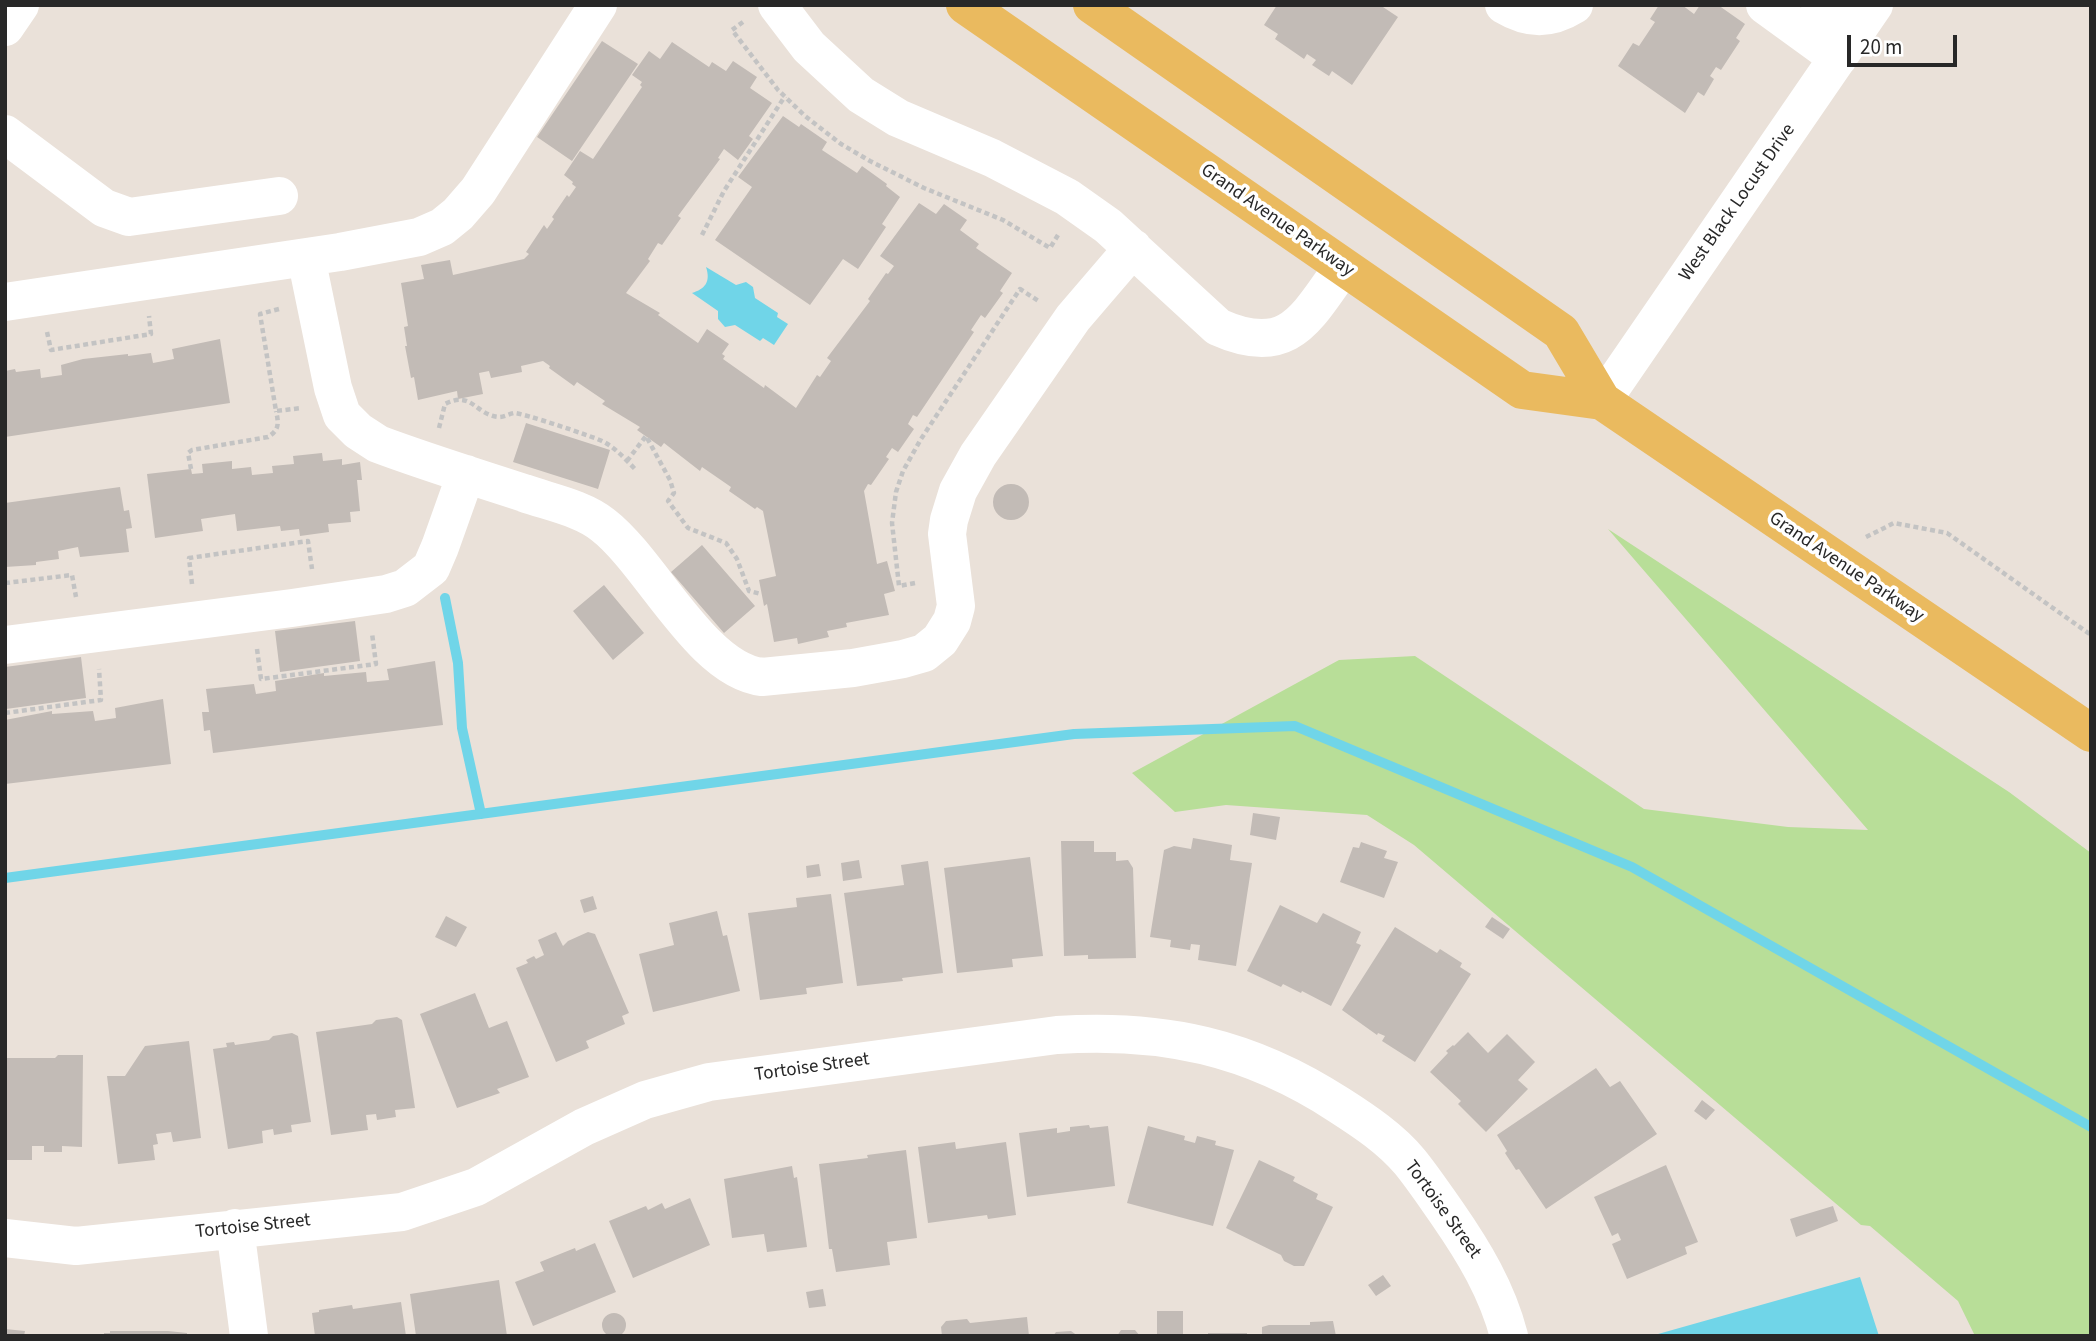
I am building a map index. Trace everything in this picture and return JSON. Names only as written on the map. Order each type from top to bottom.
[{"type":"main road","name":"Grand Avenue Parkway","points":[[965,5],[1522,390],[1602,401]]},
{"type":"main road","name":"Grand Avenue Parkway","points":[[1092,5],[1561,332],[1602,401],[2091,733]]},
{"type":"street","points":[[5,27],[20,5]]},
{"type":"street","points":[[5,302],[306,257],[419,237],[442,227],[458,214],[478,191],[598,5]]},
{"type":"street","points":[[777,5],[809,47],[861,95],[898,118],[992,158],[1067,197],[1108,226],[1218,327],[1254,339],[1283,334],[1308,315],[1343,267]]},
{"type":"street","points":[[1504,5],[1520,15],[1556,16],[1574,5]]},
{"type":"street","points":[[1765,5],[1856,31]]},
{"type":"street","points":[[1820,5],[1856,31]]},
{"type":"street","name":"West Black Locust Drive","points":[[1602,401],[1856,31]]},
{"type":"street","points":[[5,134],[104,208],[129,217],[279,196]]},
{"type":"street","points":[[306,257],[333,388],[342,415],[358,432],[378,444],[565,507],[603,524],[633,555],[711,650],[735,669],[750,676],[776,676],[853,668],[903,659],[924,653],[940,640],[956,606],[947,534],[958,491],[978,455],[1073,318],[1133,248]]},
{"type":"street","points":[[5,645],[319,604],[386,594],[405,587],[431,568],[466,474]]},
{"type":"street","name":"Tortoise Street","points":[[5,1238],[76,1246],[402,1212],[476,1187],[584,1127],[645,1100],[709,1082],[1057,1035],[1143,1035],[1196,1043],[1260,1062],[1308,1085],[1370,1125],[1409,1160],[1471,1246],[1488,1276],[1508,1336]]},
{"type":"street","points":[[235,1228],[249,1336]]},
{"type":"path","points":[[702,235],[724,191],[785,96]]},
{"type":"path","points":[[191,469],[188,453],[192,450],[268,437],[276,432],[279,423],[260,314],[290,306]]},
{"type":"path","points":[[46,327],[51,350],[151,334],[148,310]]},
{"type":"path","points":[[427,426],[438,429],[445,404],[456,399],[473,402],[483,412],[500,417],[515,413],[603,441],[620,453],[635,469]]},
{"type":"path","points":[[276,411],[307,407]]},
{"type":"path","points":[[627,461],[646,436],[670,480],[674,493],[668,501],[681,519],[688,528],[726,543],[737,559],[749,591],[761,594]]},
{"type":"path","points":[[1894,523],[1947,533],[2091,635]]},
{"type":"path","points":[[193,590],[189,558],[308,541],[313,575]]},
{"type":"path","points":[[5,583],[72,575],[78,607]]},
{"type":"path","points":[[256,645],[261,678],[376,664],[371,625]]},
{"type":"path","points":[[5,713],[101,700],[98,667]]},
{"type":"green space","points":[[1608,529],[2009,792],[2091,853],[2091,1336],[1975,1336],[1958,1301],[1870,1226],[1861,1225],[1414,845],[1367,815],[1226,805],[1175,812],[1132,773],[1339,660],[1415,656],[1644,809],[1788,827],[1868,830]]},
{"type":"water","points":[[706,267],[736,285],[746,282],[753,287],[755,298],[778,313],[777,317],[788,324],[774,345],[763,338],[760,341],[735,325],[725,327],[718,319],[718,311],[692,293],[706,284]]},
{"type":"water","points":[[1860,1277],[1879,1336],[1651,1336]]},
{"type":"building","points":[[1277,5],[1380,5],[1398,17],[1352,85],[1332,71],[1329,76],[1312,65],[1316,60],[1307,54],[1304,59],[1275,39],[1278,34],[1264,25]]},
{"type":"building","points":[[1659,5],[1682,5],[1694,14],[1700,5],[1718,5],[1745,24],[1736,38],[1740,41],[1721,70],[1716,67],[1710,76],[1714,79],[1704,96],[1698,92],[1685,113],[1618,66],[1633,43],[1639,46],[1655,22],[1650,19]]},
{"type":"building","points":[[602,41],[638,64],[572,161],[537,137]]},
{"type":"building","points":[[672,42],[709,67],[712,62],[726,71],[733,61],[757,77],[750,88],[772,103],[749,136],[753,139],[738,160],[724,149],[718,158],[720,159],[678,216],[681,218],[662,245],[658,243],[648,259],[650,261],[626,293],[660,313],[658,315],[698,343],[707,329],[729,344],[722,354],[725,356],[723,359],[764,388],[765,385],[796,408],[817,375],[820,377],[831,361],[827,358],[870,301],[868,299],[886,273],[894,266],[880,256],[919,203],[936,214],[944,204],[967,220],[960,230],[979,244],[976,248],[1012,273],[1000,291],[1003,293],[985,318],[981,315],[971,330],[974,332],[917,417],[913,415],[908,424],[914,429],[898,452],[892,448],[886,457],[889,459],[864,491],[877,564],[887,561],[895,591],[884,594],[889,615],[846,623],[847,627],[827,631],[829,637],[798,644],[797,638],[774,642],[767,604],[764,606],[759,580],[776,576],[763,511],[757,507],[755,509],[729,491],[731,487],[702,467],[700,471],[664,443],[661,447],[637,430],[640,427],[602,404],[605,401],[577,382],[574,386],[543,361],[521,366],[522,372],[491,378],[489,371],[479,373],[483,394],[458,399],[457,391],[418,400],[414,377],[411,378],[405,346],[404,327],[408,326],[401,283],[424,279],[421,265],[450,260],[453,275],[524,259],[544,225],[547,229],[567,195],[569,197],[576,187],[564,175],[580,151],[593,159],[642,87],[642,82],[632,75],[649,51],[660,59]]},
{"type":"building","points":[[783,116],[799,127],[801,124],[827,142],[822,150],[857,173],[862,166],[900,197],[882,224],[886,227],[858,269],[843,259],[810,305],[715,240],[752,187],[738,177]]},
{"type":"building","points":[[220,339],[230,403],[5,437],[5,371],[40,369],[41,378],[62,375],[61,365],[83,359],[128,354],[151,353],[153,363],[174,359],[172,349]]},
{"type":"building","points":[[526,423],[610,450],[598,489],[513,462]]},
{"type":"building","points":[[322,453],[323,461],[342,459],[342,465],[360,462],[362,480],[357,480],[360,511],[350,512],[351,522],[328,524],[329,532],[300,536],[299,529],[281,531],[280,526],[237,531],[235,514],[201,519],[203,531],[155,538],[147,474],[191,469],[192,474],[203,473],[202,464],[232,461],[232,469],[251,467],[252,475],[273,473],[272,466],[294,464],[293,456]]},
{"type":"building","points":[[1011,484],[1023,490],[1029,502],[1023,514],[1011,520],[999,514],[993,502],[999,490]]},
{"type":"building","points":[[120,487],[124,511],[129,510],[132,528],[126,529],[129,552],[80,557],[78,547],[58,551],[59,559],[36,562],[36,565],[5,567],[5,503]]},
{"type":"building","points":[[702,545],[755,606],[724,633],[671,572]]},
{"type":"building","points":[[604,585],[644,633],[613,660],[573,611]]},
{"type":"building","points":[[355,621],[360,661],[280,672],[275,631]]},
{"type":"building","points":[[81,657],[86,698],[6,709],[5,667]]},
{"type":"building","points":[[435,661],[443,725],[213,753],[210,730],[204,731],[202,712],[209,712],[206,689],[254,684],[256,694],[276,691],[275,681],[324,673],[324,676],[366,672],[367,682],[389,680],[387,669]]},
{"type":"building","points":[[163,699],[171,764],[5,784],[5,720],[52,711],[52,714],[93,711],[95,721],[116,718],[115,708]]},
{"type":"building","points":[[1253,813],[1280,817],[1276,840],[1250,835]]},
{"type":"building","points":[[1193,838],[1232,845],[1230,860],[1252,863],[1236,966],[1198,960],[1200,945],[1191,944],[1190,950],[1170,947],[1171,940],[1150,937],[1164,850],[1174,846],[1191,849]]},
{"type":"building","points":[[1061,841],[1094,841],[1094,852],[1116,852],[1116,861],[1128,860],[1133,868],[1136,958],[1088,959],[1088,955],[1064,956]]},
{"type":"building","points":[[1361,842],[1387,851],[1384,858],[1398,862],[1384,898],[1340,882],[1353,847],[1359,848]]},
{"type":"building","points":[[1030,857],[1043,956],[1012,959],[1013,967],[957,973],[944,868]]},
{"type":"building","points":[[859,860],[862,878],[843,881],[841,863]]},
{"type":"building","points":[[928,861],[943,973],[857,986],[844,893],[904,885],[901,865]]},
{"type":"building","points":[[819,864],[821,876],[807,878],[806,866]]},
{"type":"building","points":[[831,894],[843,983],[806,988],[807,994],[760,1000],[748,913],[797,907],[796,898]]},
{"type":"building","points":[[593,896],[597,909],[584,913],[580,900]]},
{"type":"building","points":[[1280,905],[1317,923],[1323,913],[1361,932],[1356,943],[1361,945],[1331,1006],[1302,991],[1301,993],[1283,984],[1281,987],[1247,971]]},
{"type":"building","points":[[717,911],[723,936],[727,935],[740,991],[653,1012],[639,954],[674,945],[669,923]]},
{"type":"building","points":[[446,916],[467,927],[456,947],[435,937]]},
{"type":"building","points":[[1492,917],[1510,929],[1503,939],[1485,927]]},
{"type":"building","points":[[1395,927],[1437,953],[1440,949],[1462,963],[1460,967],[1471,974],[1415,1062],[1382,1041],[1385,1036],[1378,1033],[1377,1035],[1342,1010]]},
{"type":"building","points":[[556,932],[563,946],[588,932],[595,934],[629,1013],[622,1016],[625,1024],[586,1041],[589,1048],[556,1062],[516,968],[528,963],[526,960],[534,956],[536,959],[544,955],[538,940]]},
{"type":"building","points":[[475,993],[489,1028],[507,1021],[529,1077],[497,1089],[500,1093],[457,1108],[420,1014]]},
{"type":"building","points":[[397,1017],[402,1020],[415,1108],[395,1110],[396,1117],[377,1120],[376,1114],[366,1115],[368,1130],[331,1135],[316,1032],[372,1024],[376,1020]]},
{"type":"building","points":[[1468,1032],[1488,1053],[1507,1034],[1535,1062],[1518,1080],[1528,1089],[1486,1132],[1458,1104],[1461,1101],[1430,1072],[1448,1053],[1446,1051]]},
{"type":"building","points":[[292,1033],[298,1036],[311,1122],[291,1125],[292,1132],[274,1135],[273,1129],[262,1131],[263,1143],[228,1149],[213,1049],[227,1047],[226,1043],[234,1042],[235,1045],[269,1040],[273,1036]]},
{"type":"building","points":[[189,1041],[201,1138],[173,1142],[171,1132],[156,1134],[158,1144],[153,1145],[155,1160],[118,1164],[107,1076],[125,1076],[145,1046]]},
{"type":"building","points":[[58,1055],[83,1055],[82,1147],[62,1146],[62,1152],[44,1152],[44,1146],[32,1146],[32,1160],[5,1160],[5,1058],[55,1058]]},
{"type":"building","points":[[1596,1068],[1610,1087],[1620,1081],[1657,1134],[1546,1209],[1519,1169],[1516,1170],[1497,1135]]},
{"type":"building","points":[[1702,1100],[1715,1110],[1706,1120],[1694,1111]]},
{"type":"building","points":[[1089,1125],[1090,1128],[1108,1126],[1115,1186],[1027,1197],[1019,1133],[1057,1128],[1057,1133],[1070,1131],[1070,1127]]},
{"type":"building","points":[[1148,1126],[1185,1136],[1184,1140],[1195,1143],[1197,1136],[1216,1141],[1215,1145],[1234,1150],[1213,1226],[1127,1203]]},
{"type":"building","points":[[955,1142],[956,1149],[1006,1142],[1016,1215],[988,1219],[987,1215],[928,1223],[918,1147]]},
{"type":"building","points":[[906,1150],[917,1238],[887,1242],[890,1265],[836,1272],[832,1249],[829,1249],[819,1164]]},
{"type":"building","points":[[1259,1160],[1295,1177],[1293,1181],[1318,1194],[1316,1199],[1333,1207],[1304,1266],[1294,1266],[1284,1261],[1281,1255],[1226,1228]]},
{"type":"building","points":[[1666,1165],[1698,1242],[1685,1247],[1687,1254],[1627,1279],[1612,1244],[1621,1240],[1618,1233],[1612,1236],[1594,1197]]},
{"type":"building","points":[[792,1166],[794,1178],[797,1177],[807,1247],[767,1252],[764,1234],[732,1238],[724,1179]]},
{"type":"building","points":[[690,1198],[710,1245],[633,1278],[609,1221],[646,1206],[648,1210],[662,1203],[665,1209]]},
{"type":"building","points":[[1833,1206],[1838,1221],[1796,1237],[1790,1219]]},
{"type":"building","points":[[595,1243],[616,1292],[533,1326],[515,1282],[544,1271],[540,1262]]},
{"type":"building","points":[[1383,1275],[1391,1286],[1376,1296],[1368,1285]]},
{"type":"building","points":[[499,1280],[507,1336],[416,1336],[410,1294]]},
{"type":"building","points":[[823,1289],[826,1306],[809,1308],[806,1292]]},
{"type":"building","points":[[401,1302],[406,1336],[315,1336],[312,1313],[319,1310],[352,1305],[353,1309]]},
{"type":"building","points":[[1157,1311],[1183,1311],[1183,1336],[1157,1336]]},
{"type":"building","points":[[614,1313],[623,1316],[626,1325],[623,1334],[614,1337],[605,1334],[602,1325],[605,1316]]},
{"type":"building","points":[[1027,1317],[1029,1336],[942,1336],[941,1327],[946,1321],[967,1319],[970,1323]]},
{"type":"building","points":[[1333,1321],[1336,1336],[1262,1336],[1262,1327],[1269,1325],[1310,1325],[1310,1322]]},
{"type":"building","points":[[5,1329],[25,1331],[24,1336],[5,1336]]},
{"type":"building","points":[[1121,1330],[1135,1330],[1140,1336],[1117,1336]]},
{"type":"building","points":[[168,1331],[187,1333],[187,1336],[104,1336],[104,1333]]},
{"type":"building","points":[[1071,1331],[1078,1336],[1053,1336],[1056,1332]]},
{"type":"building","points":[[1208,1333],[1247,1333],[1247,1336],[1208,1336]]},
{"type":"waterway","points":[[445,598],[458,663],[462,728],[481,814]]},
{"type":"waterway","points":[[5,878],[1074,734],[1295,726],[1632,867],[2091,1127]]}]
